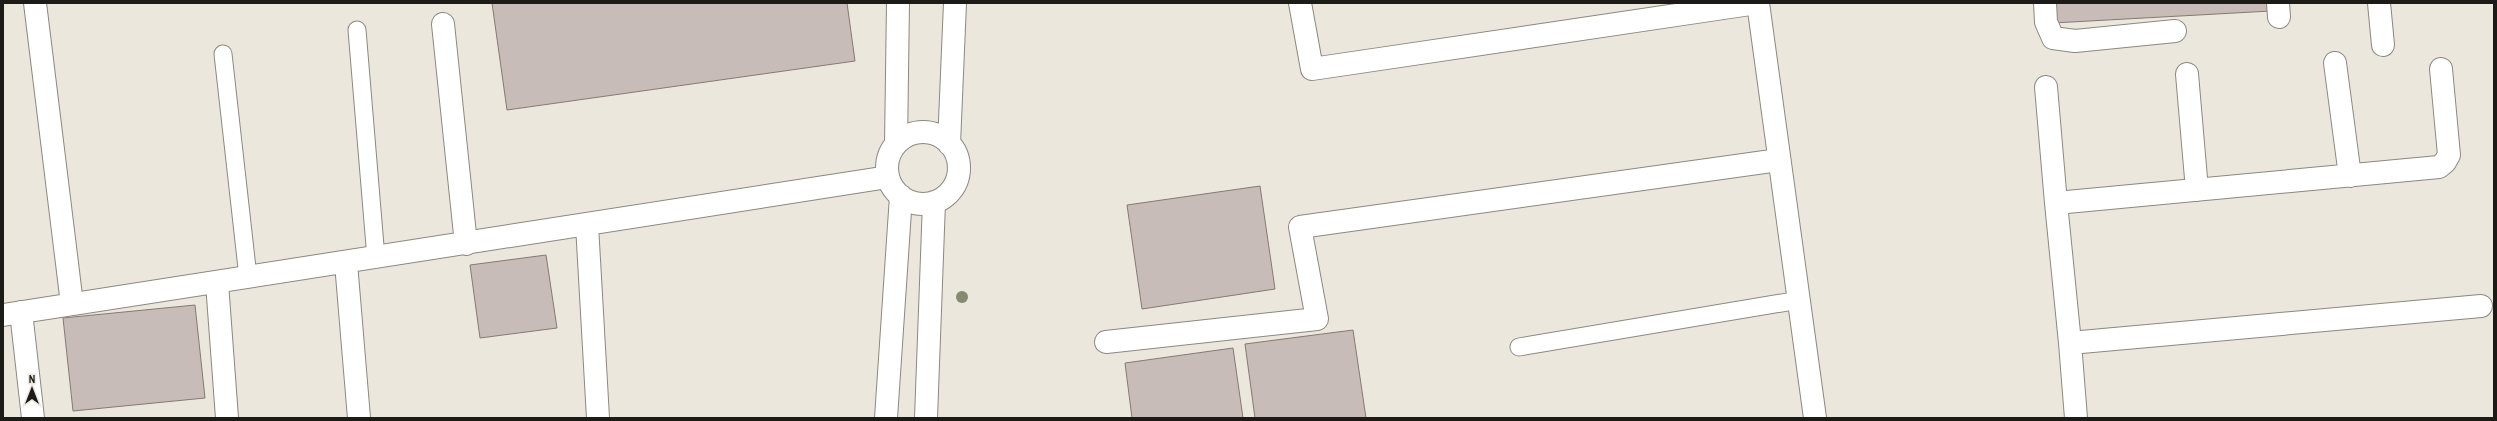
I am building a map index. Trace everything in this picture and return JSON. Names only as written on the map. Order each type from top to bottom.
[{"type":"street","points":[[35,3],[72,304]]},
{"type":"street","points":[[896,144],[917,133],[928,133],[940,136],[956,153],[958,165],[957,177],[953,188],[945,196],[934,202],[911,202],[900,196],[892,188],[888,177],[888,160],[896,144],[898,3]]},
{"type":"street","points":[[949,144],[955,3]]},
{"type":"street","points":[[1300,3],[1312,69],[1757,3],[1815,418]]},
{"type":"street","points":[[2045,3],[2046,22],[2052,38],[2074,41],[2175,31]]},
{"type":"street","points":[[2380,3],[2383,45]]},
{"type":"street","points":[[443,24],[466,244]]},
{"type":"street","points":[[2335,64],[2350,176]]},
{"type":"street","points":[[2056,203],[2439,167],[2445,162],[2448,155],[2441,69]]},
{"type":"street","points":[[2187,74],[2197,190]]},
{"type":"street","points":[[2046,87],[2076,418]]},
{"type":"street","points":[[1106,342],[1317,319],[1300,227],[1779,160]]},
{"type":"street","points":[[33,418],[12,313],[346,263],[888,177]]},
{"type":"street","points":[[886,418],[900,196]]},
{"type":"street","points":[[926,418],[934,202]]},
{"type":"street","points":[[587,225],[598,418]]},
{"type":"street","points":[[346,263],[359,418]]},
{"type":"street","points":[[217,283],[227,418]]},
{"type":"street","points":[[2070,343],[2481,306]]},
{"type":"lane","points":[[357,30],[376,258]]},
{"type":"lane","points":[[223,54],[248,278]]},
{"type":"lane","points":[[1519,347],[1799,300]]},
{"type":"building","points":[[492,3],[847,3],[855,61],[507,110]]},
{"type":"building","points":[[2052,3],[2270,3],[2271,11],[2053,23]]},
{"type":"building","points":[[1260,186],[1275,289],[1142,309],[1127,205]]},
{"type":"building","points":[[546,255],[557,328],[480,338],[470,265]]},
{"type":"building","points":[[195,305],[205,398],[73,411],[63,318]]},
{"type":"building","points":[[1353,330],[1366,418],[1255,418],[1245,344]]},
{"type":"building","points":[[1233,348],[1243,418],[1132,418],[1125,363]]}]
